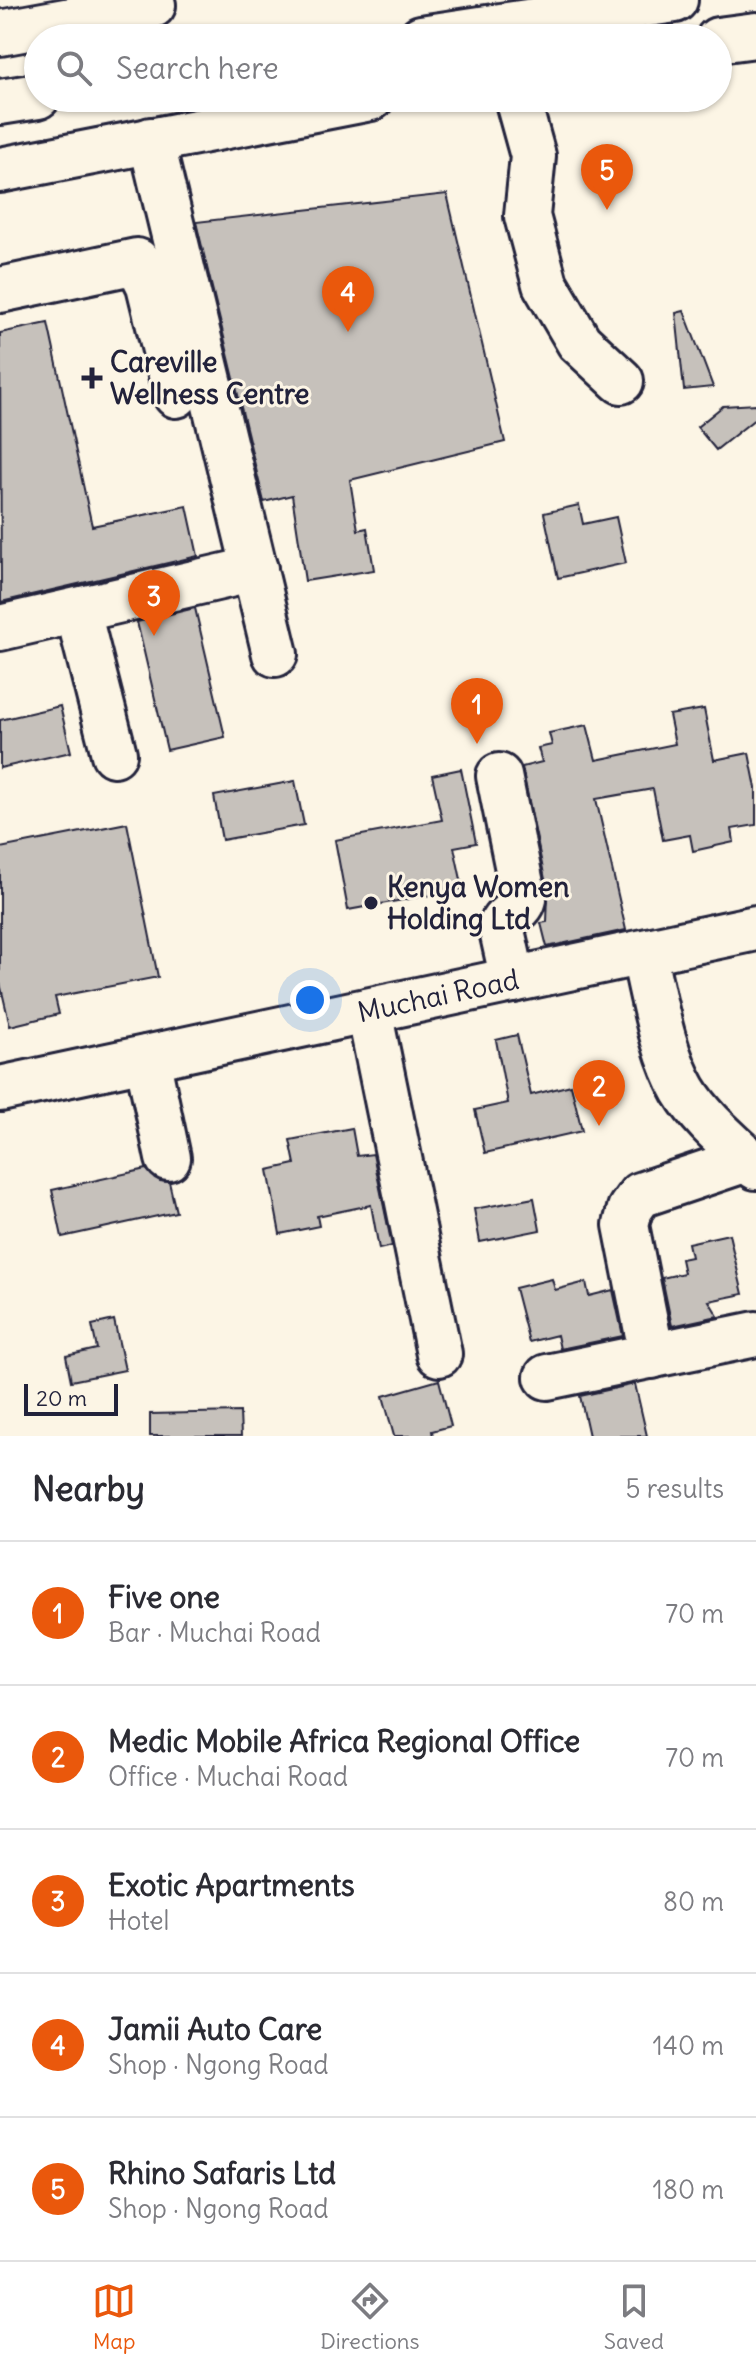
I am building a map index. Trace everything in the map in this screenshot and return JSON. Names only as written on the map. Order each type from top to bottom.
[{"type":"street","points":[[515,24],[675,0]]},
{"type":"street","points":[[5,21],[155,14]]},
{"type":"street","points":[[732,38],[756,35]]},
{"type":"street","points":[[0,102],[24,98]]},
{"type":"street","points":[[0,170],[298,112]]},
{"type":"street","points":[[521,112],[533,156],[527,216],[545,284],[579,342],[621,381]]},
{"type":"street","points":[[151,140],[275,654]]},
{"type":"street","points":[[0,290],[137,261],[149,285],[176,395]]},
{"type":"street","points":[[0,628],[255,569]]},
{"type":"street","points":[[78,612],[114,754]]},
{"type":"street","points":[[499,776],[524,899],[522,906],[503,920],[501,926],[513,980]]},
{"type":"street","name":"Muchai Road","points":[[0,1089],[756,928]]},
{"type":"street","points":[[643,953],[673,1065],[684,1090],[699,1110],[752,1163],[640,1195],[630,1209],[626,1225],[652,1356]]},
{"type":"street","points":[[369,1011],[439,1354]]},
{"type":"street","points":[[147,1058],[168,1158]]},
{"type":"street","points":[[547,1377],[756,1334]]},
{"type":"building","points":[[447,194],[505,442],[350,480],[358,530],[367,528],[374,570],[305,581],[292,495],[264,502],[196,222]]},
{"type":"building","points":[[684,311],[713,387],[684,390],[676,313]]},
{"type":"building","points":[[48,323],[92,526],[187,506],[198,556],[1,602],[0,333]]},
{"type":"building","points":[[756,404],[756,418],[716,450],[697,427],[723,406]]},
{"type":"building","points":[[579,505],[583,524],[616,517],[626,563],[558,578],[544,513]]},
{"type":"building","points":[[195,608],[225,737],[167,750],[137,622]]},
{"type":"building","points":[[60,706],[71,752],[0,768],[0,720]]},
{"type":"building","points":[[704,709],[714,760],[749,753],[756,788],[756,825],[732,829],[734,842],[693,851],[690,835],[663,840],[653,789],[596,799],[626,930],[547,947],[541,923],[547,922],[548,894],[522,767],[542,762],[538,748],[552,745],[549,733],[587,725],[596,760],[675,744],[669,715]]},
{"type":"building","points":[[461,769],[476,843],[454,847],[463,889],[348,910],[335,840],[442,820],[432,775]]},
{"type":"building","points":[[295,781],[304,825],[222,840],[214,796]]},
{"type":"building","points":[[127,823],[158,977],[55,997],[59,1014],[10,1026],[0,983],[0,848]]},
{"type":"building","points":[[517,1035],[531,1095],[571,1085],[582,1131],[485,1153],[475,1110],[508,1103],[496,1040]]},
{"type":"building","points":[[352,1128],[357,1156],[373,1154],[392,1246],[379,1249],[371,1205],[317,1216],[319,1226],[280,1234],[268,1170],[295,1164],[290,1140]]},
{"type":"building","points":[[146,1169],[160,1181],[169,1182],[176,1212],[62,1237],[52,1190]]},
{"type":"building","points":[[534,1198],[540,1230],[480,1242],[474,1209]]},
{"type":"building","points":[[729,1234],[743,1294],[709,1301],[718,1316],[672,1326],[662,1278],[684,1273],[681,1259],[691,1257],[688,1243]]},
{"type":"building","points":[[552,1279],[555,1290],[586,1282],[589,1296],[613,1290],[623,1336],[560,1349],[557,1335],[529,1342],[515,1288]]},
{"type":"building","points":[[114,1320],[125,1370],[71,1381],[66,1356],[97,1349],[92,1325]]},
{"type":"building","points":[[439,1380],[451,1426],[432,1431],[433,1436],[394,1436],[383,1396]]},
{"type":"building","points":[[635,1384],[647,1436],[589,1436],[580,1396]]},
{"type":"building","points":[[240,1412],[241,1436],[150,1436],[150,1414]]},
{"type":"place","name":"Rhino Safaris Ltd","points":[[607,210]]},
{"type":"place","name":"Jamii Auto Care","points":[[348,332]]},
{"type":"place","name":"Careville Wellness Centre","points":[[92,378]]},
{"type":"place","name":"Exotic Apartments","points":[[154,636]]},
{"type":"place","name":"Five one","points":[[477,744]]},
{"type":"place","name":"Kenya Women Holding Ltd","points":[[371,903]]},
{"type":"place","name":"Medic Mobile Africa Regional Office","points":[[599,1126]]}]
